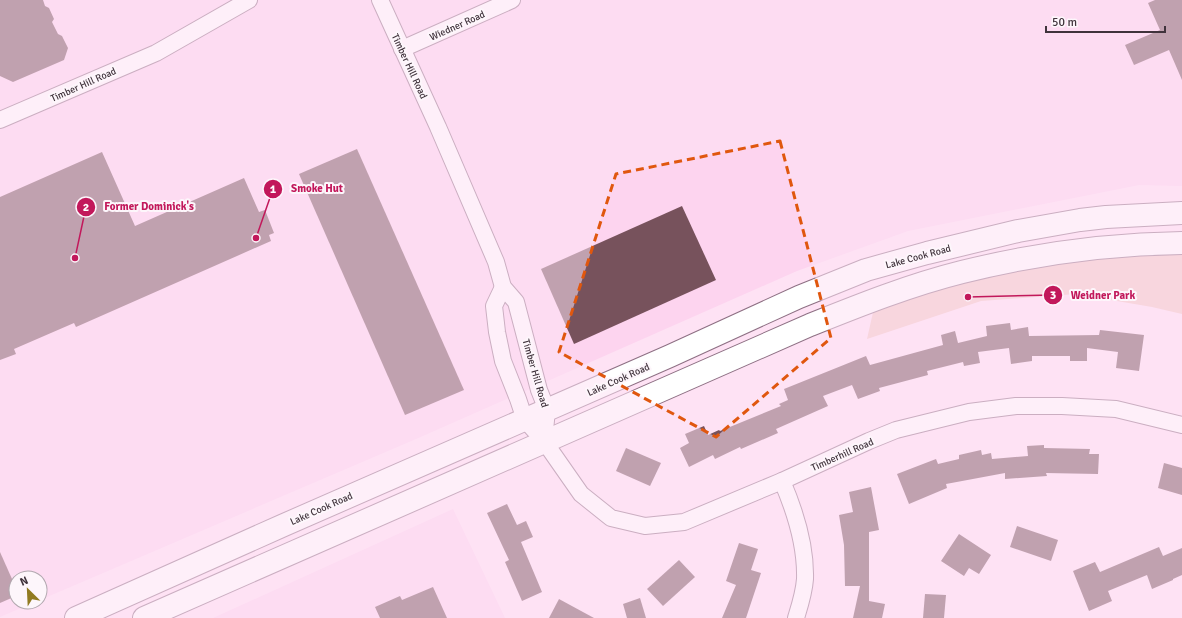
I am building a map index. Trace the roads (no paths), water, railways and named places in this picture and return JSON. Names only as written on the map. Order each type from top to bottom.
[{"type":"main road","name":"Lake Cook Road","points":[[76,618],[670,356],[799,297],[866,270],[1018,231],[1106,217],[1182,213]]},
{"type":"main road","points":[[144,618],[810,325],[880,298],[962,272],[1053,253],[1158,243],[1182,243]]},
{"type":"street","name":"Timber Hill Road","points":[[0,120],[156,52],[248,0]]},
{"type":"street","name":"Timber Hill Road","points":[[380,0],[438,127],[496,262],[503,287],[516,302],[539,390],[547,410],[544,441]]},
{"type":"street","name":"Wiedner Road","points":[[402,49],[512,0]]},
{"type":"street","points":[[503,287],[494,306],[497,332],[503,361],[525,420],[544,441]]},
{"type":"street","name":"Timberhill Road","points":[[544,441],[581,494],[611,518],[645,526],[684,522],[782,481],[896,430],[969,412],[1016,406],[1062,406],[1116,410],[1182,425]]},
{"type":"street","points":[[782,481],[793,508],[803,553],[805,579],[801,602],[796,618]]},
{"type":"place","name":"Smoke Hut","points":[[256,238]]},
{"type":"place","name":"Former Dominick's","points":[[75,258]]},
{"type":"place","name":"Weidner Park","points":[[968,297]]}]
